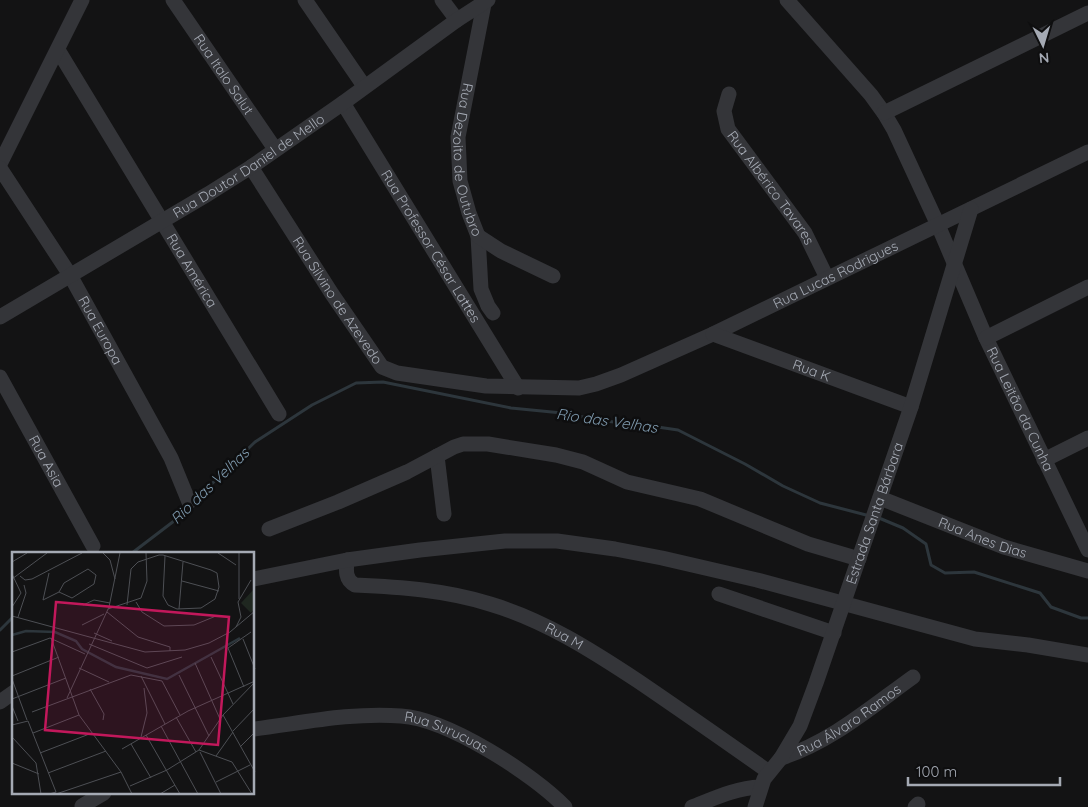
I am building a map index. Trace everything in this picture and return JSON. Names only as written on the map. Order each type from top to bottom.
[{"type":"street","points":[[0,166],[82,0]]},
{"type":"street","name":"Rua Italo Salut","points":[[173,0],[275,149]]},
{"type":"street","points":[[305,0],[364,86]]},
{"type":"street","points":[[442,0],[457,20]]},
{"type":"street","name":"Rua Doutor Daniel de Mello","points":[[0,317],[251,167],[457,20],[486,2]]},
{"type":"street","name":"Rua Dezoito de Outubro","points":[[486,2],[458,137],[460,181],[478,236],[481,289],[493,313]]},
{"type":"street","name":"Rua Leitão da Cunha","points":[[795,2],[884,113],[894,130],[938,225],[986,338],[1088,550]]},
{"type":"street","points":[[884,113],[1088,13]]},
{"type":"street","name":"Rua América","points":[[58,50],[279,414]]},
{"type":"street","name":"Rua Albérico Tavares","points":[[729,94],[724,111],[728,129],[805,233],[827,278]]},
{"type":"street","name":"Rua Professor César Lattes","points":[[343,103],[518,388]]},
{"type":"street","name":"Rua Lucas Rodrigues","points":[[579,388],[621,375],[713,334],[1088,152]]},
{"type":"street","name":"Rua Europa","points":[[0,166],[70,275],[171,458],[189,502]]},
{"type":"street","name":"Rua Silvino de Azevedo","points":[[251,167],[332,294],[382,367],[397,372],[486,386],[579,388]]},
{"type":"street","name":"Estrada Santa Bárbara","points":[[755,807],[760,787],[769,772],[781,758],[800,726],[834,632],[911,407],[971,209]]},
{"type":"street","points":[[478,236],[501,251],[553,276]]},
{"type":"street","points":[[986,338],[1088,287]]},
{"type":"street","name":"Rua K","points":[[713,334],[911,407]]},
{"type":"street","name":"Rua Asia","points":[[0,377],[93,546]]},
{"type":"street","points":[[1044,460],[1088,438]]},
{"type":"street","points":[[269,529],[407,472],[454,447],[472,443],[556,455],[583,462],[628,482],[700,498],[808,544],[859,559]]},
{"type":"street","points":[[438,456],[444,514]]},
{"type":"street","name":"Rua Anes Dias","points":[[879,501],[1004,547],[1088,571]]},
{"type":"street","points":[[255,579],[347,560],[504,541],[557,541],[662,558],[757,580],[975,639],[1088,655]]},
{"type":"street","name":"Rua M","points":[[347,560],[347,578],[355,584],[415,588],[490,603],[558,631],[617,668],[769,772]]},
{"type":"street","points":[[719,594],[834,632]]},
{"type":"street","name":"Rua Álvaro Ramos","points":[[781,758],[801,752],[841,729],[913,677]]},
{"type":"street","points":[[0,702],[12,693]]},
{"type":"street","name":"Rua Surucuas","points":[[255,729],[373,715],[404,716],[424,720],[451,730],[500,758],[545,788],[566,807]]},
{"type":"street","points":[[692,807],[736,790],[760,787]]},
{"type":"street","points":[[82,806],[102,794]]},
{"type":"waterway","name":"Rio das Velhas","points":[[193,502],[255,442],[312,405],[356,383],[383,382],[511,408],[562,413],[604,421],[678,430],[745,464],[783,486],[820,503],[870,516]]},
{"type":"waterway","name":"Rio das Velhas","points":[[133,552],[174,521],[189,506]]},
{"type":"waterway","name":"Rio das Velhas","points":[[879,518],[903,528],[926,544],[931,565],[945,573],[974,572],[1040,593],[1051,607],[1081,618],[1088,618]]},
{"type":"waterway","name":"Rio das Velhas","points":[[0,630],[12,618]]}]
